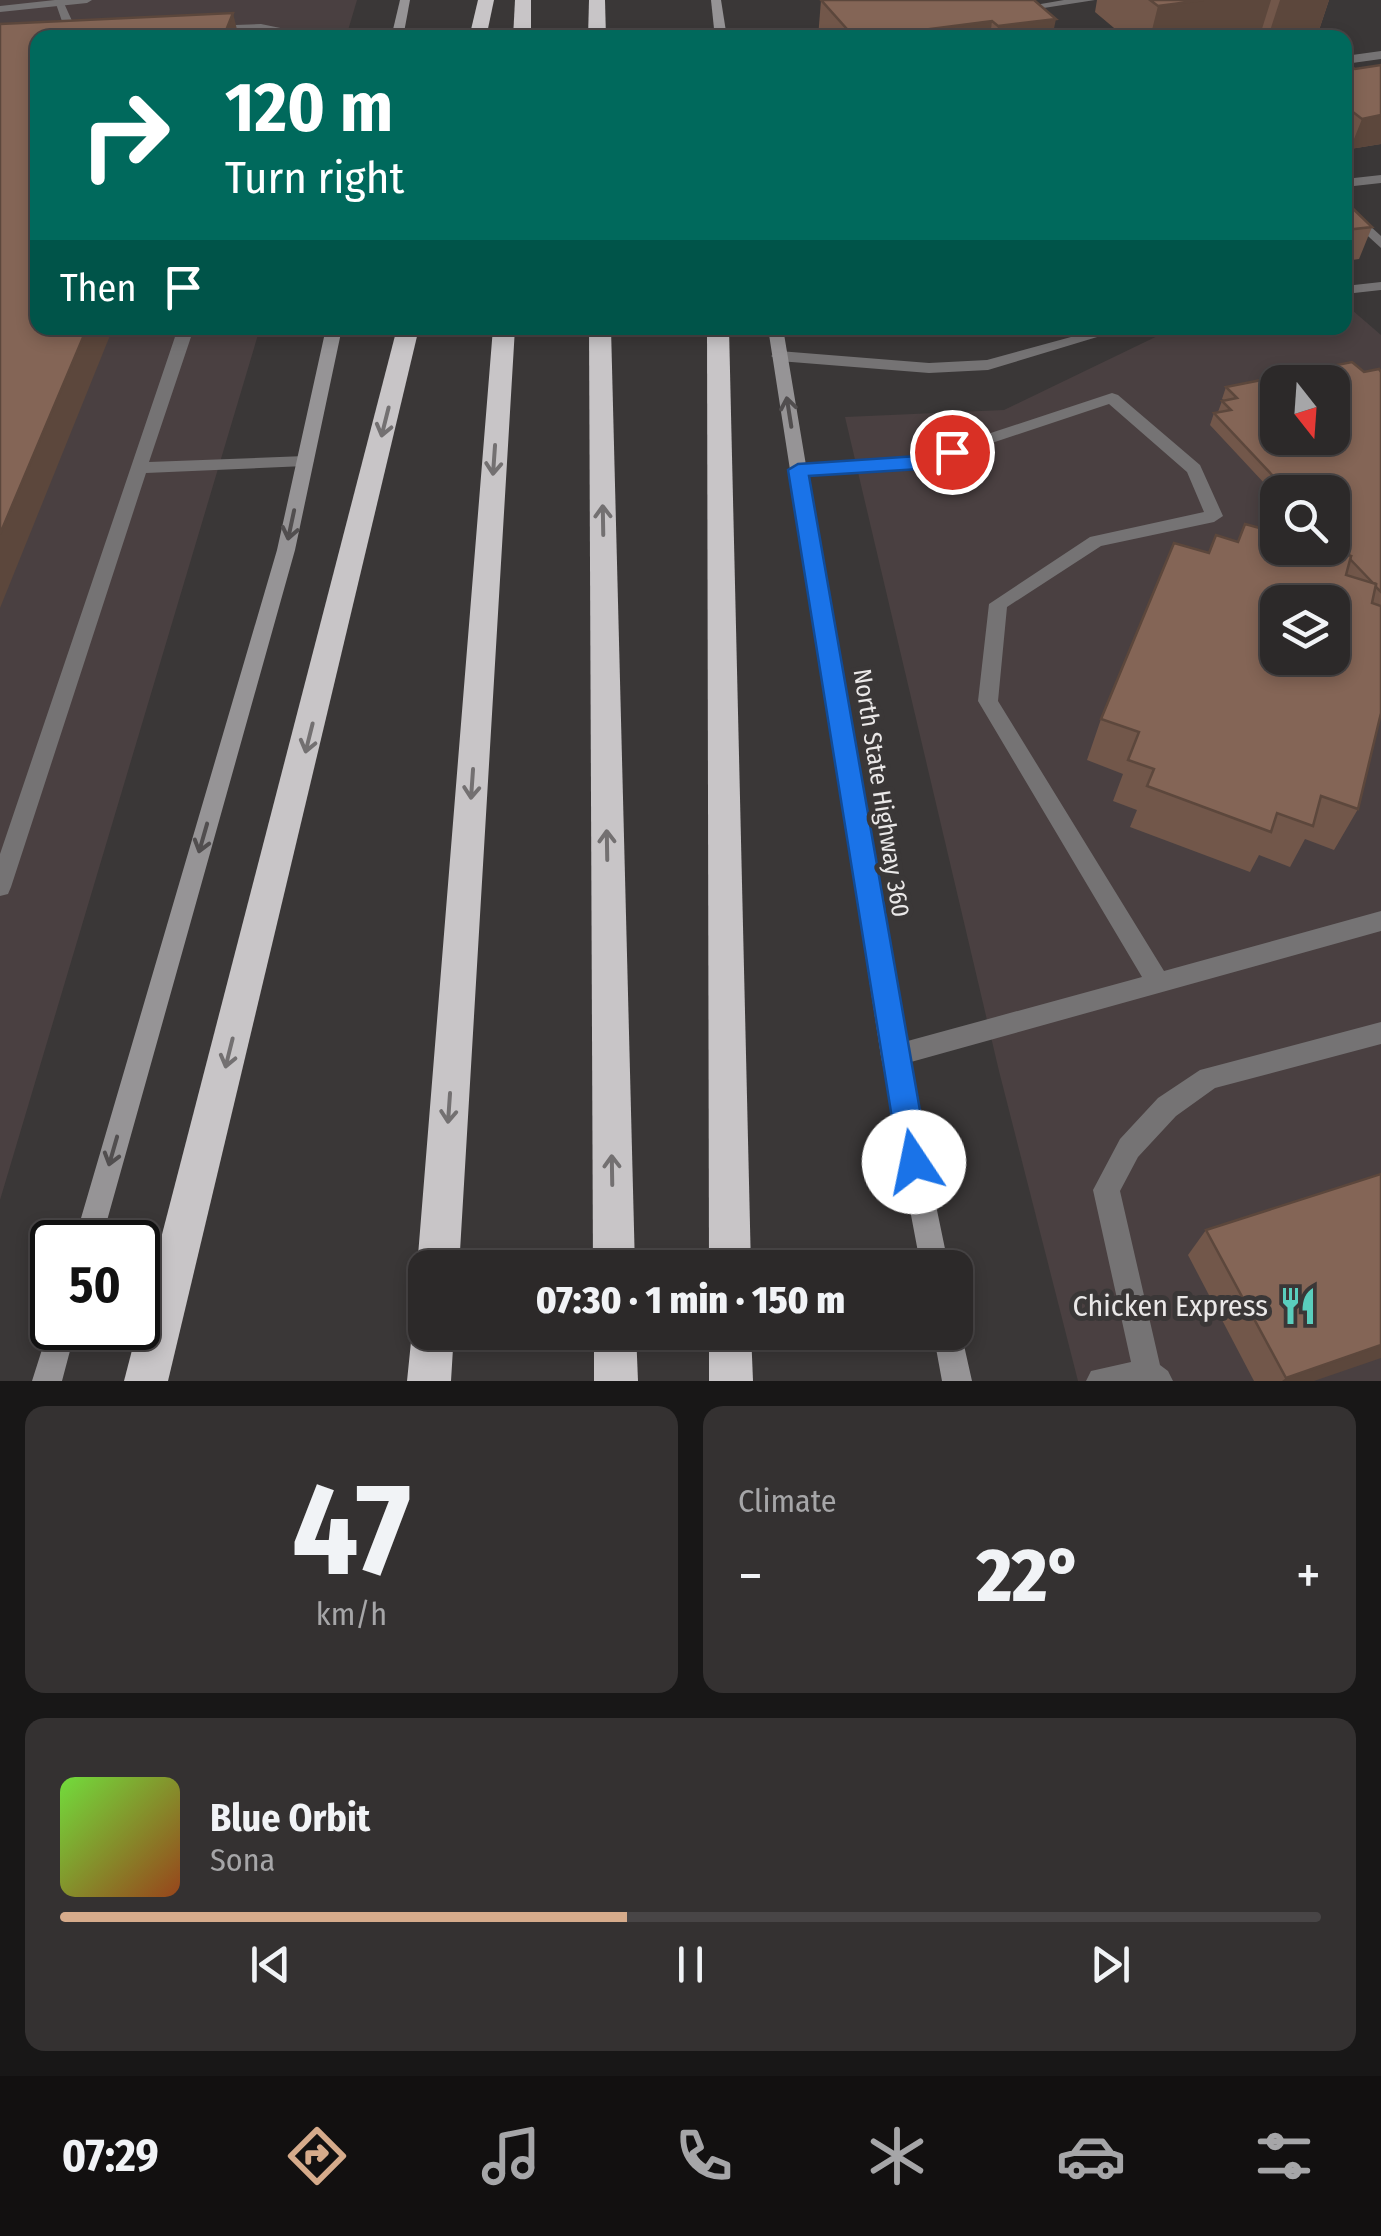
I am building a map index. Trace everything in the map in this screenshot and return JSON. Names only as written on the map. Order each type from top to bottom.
[{"type":"highway","points":[[479,30],[486,0]]},
{"type":"highway","points":[[522,30],[524,0]]},
{"type":"highway","points":[[596,0],[597,30]]},
{"type":"highway","points":[[146,1381],[308,746],[406,335]]},
{"type":"highway","points":[[439,1250],[504,335]]},
{"type":"highway","points":[[600,335],[614,1250]]},
{"type":"highway","points":[[718,335],[730,1250]]},
{"type":"highway","points":[[429,1381],[432,1350]]},
{"type":"highway","points":[[615,1350],[616,1381]]},
{"type":"highway","points":[[730,1350],[731,1381]]},
{"type":"main road","points":[[398,30],[404,0]]},
{"type":"main road","points":[[716,0],[720,30]]},
{"type":"main road","points":[[93,1220],[286,550],[332,335]]},
{"type":"main road","name":"North State Highway 360","points":[[776,335],[893,1056],[931,1250]]},
{"type":"main road","points":[[47,1381],[56,1350]]},
{"type":"main road","points":[[951,1350],[957,1381]]},
{"type":"street","points":[[0,9],[87,0]]},
{"type":"street","points":[[996,12],[1090,0]]},
{"type":"street","points":[[67,2],[68,25],[80,30]]},
{"type":"street","points":[[203,29],[276,30]]},
{"type":"street","points":[[1352,59],[1381,55]]},
{"type":"street","points":[[1352,182],[1381,179]]},
{"type":"street","points":[[1352,214],[1381,244]]},
{"type":"street","points":[[1352,289],[1381,286]]},
{"type":"street","points":[[0,887],[184,335]]},
{"type":"street","points":[[779,356],[929,368],[988,365],[1094,335]]},
{"type":"street","points":[[798,470],[920,462],[1112,398],[1194,469],[1214,516],[1096,542],[998,604],[988,701],[1158,982]]},
{"type":"street","points":[[139,468],[305,461]]},
{"type":"street","points":[[893,1056],[1381,921]]},
{"type":"street","points":[[1101,1381],[1153,1377],[1106,1190],[1129,1148],[1167,1108],[1209,1078],[1381,1033]]},
{"type":"shaded area","points":[[0,0],[357,0],[348,30],[30,30],[30,335],[258,335],[0,1200]]},
{"type":"shaded area","points":[[1352,310],[1381,335],[1381,1381],[1078,1381],[999,1071],[845,417],[1004,410],[1159,335],[1352,335]]},
{"type":"building","points":[[821,0],[1034,0],[1056,19],[998,26],[992,21],[923,30],[848,30]]},
{"type":"building","points":[[1150,0],[1203,0],[1158,6]]},
{"type":"building","points":[[233,13],[226,30],[30,30],[30,335],[84,335],[0,534],[0,24]]},
{"type":"building","points":[[1381,65],[1381,115],[1362,119],[1352,111],[1352,67]]},
{"type":"building","points":[[1352,208],[1372,227],[1352,229]]},
{"type":"building","points":[[1352,362],[1364,372],[1379,369],[1381,592],[1350,559],[1350,475],[1272,475],[1214,413],[1231,410],[1222,401],[1237,398],[1226,387],[1260,380],[1260,455],[1350,455],[1350,365],[1337,365]]},
{"type":"building","points":[[1245,524],[1260,528],[1260,565],[1349,565],[1346,575],[1376,584],[1372,603],[1381,606],[1381,713],[1358,809],[1321,796],[1313,826],[1277,813],[1271,832],[1147,786],[1154,769],[1128,760],[1139,732],[1101,719],[1174,543],[1209,553],[1216,535],[1238,542]]},
{"type":"building","name":"Chicken Express","points":[[1381,1174],[1381,1345],[1286,1378],[1206,1230]]},
{"type":"place","name":"Chicken Express","points":[[1298,1306]]},
{"type":"route","points":[[914,1162],[893,1056],[798,470],[920,462],[952,452]]}]
